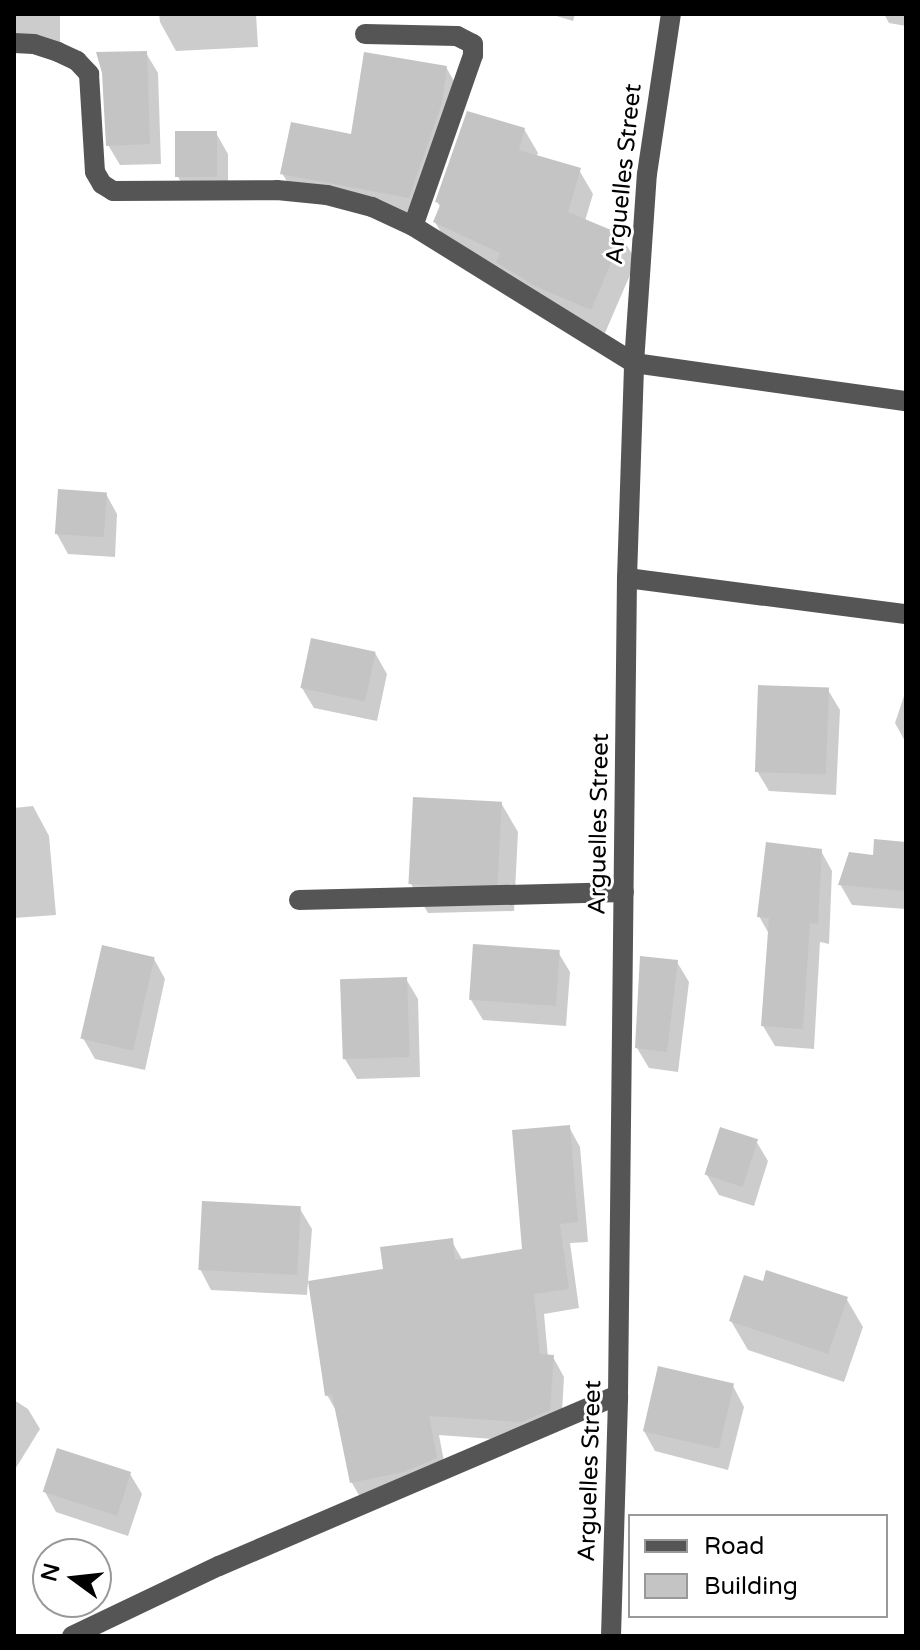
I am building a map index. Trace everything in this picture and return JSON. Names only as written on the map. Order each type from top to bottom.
[{"type":"street","name":"Arguelles Street","points":[[611,1636],[618,1395],[627,578],[634,363],[647,174],[671,14]]},
{"type":"street","points":[[365,34],[457,36],[473,44],[473,55],[413,226]]},
{"type":"street","points":[[14,43],[34,44],[58,52],[77,61],[89,74],[95,172],[102,184],[113,191],[277,190],[327,195],[372,207],[413,226],[634,363],[906,401]]},
{"type":"street","points":[[627,578],[906,614]]},
{"type":"street","points":[[299,900],[624,892]]},
{"type":"street","points":[[72,1636],[219,1566],[618,1395]]},
{"type":"building","points":[[147,51],[150,144],[106,146],[102,73],[96,52]]},
{"type":"building","points":[[364,52],[447,66],[442,103],[409,198],[280,174],[291,122],[351,134]]},
{"type":"building","points":[[467,111],[525,128],[519,150],[581,168],[568,212],[623,235],[591,310],[535,286],[496,262],[500,253],[433,222],[441,203],[435,202]]},
{"type":"building","points":[[175,131],[217,131],[217,177],[175,177]]},
{"type":"building","points":[[58,489],[107,492],[104,537],[55,534]]},
{"type":"building","points":[[311,638],[376,652],[365,702],[300,688]]},
{"type":"building","points":[[758,685],[829,687],[826,774],[755,772]]},
{"type":"building","points":[[413,797],[502,802],[497,889],[408,884]]},
{"type":"building","points":[[874,839],[906,842],[906,891],[838,885],[849,852],[873,855]]},
{"type":"building","points":[[766,842],[822,849],[818,924],[810,923],[803,1029],[761,1026],[769,918],[757,917]]},
{"type":"building","points":[[473,944],[560,950],[556,1006],[469,1000]]},
{"type":"building","points":[[102,945],[155,957],[133,1051],[80,1039]]},
{"type":"building","points":[[640,956],[678,960],[667,1052],[635,1048]]},
{"type":"building","points":[[407,977],[410,1057],[343,1059],[340,979]]},
{"type":"building","points":[[570,1125],[578,1222],[560,1224],[569,1289],[534,1294],[540,1354],[554,1355],[550,1410],[521,1422],[429,1416],[437,1458],[404,1472],[350,1483],[332,1395],[325,1396],[308,1281],[383,1269],[380,1247],[453,1238],[455,1260],[522,1249],[512,1130]]},
{"type":"building","points":[[720,1127],[758,1139],[743,1187],[705,1175]]},
{"type":"building","points":[[202,1201],[301,1206],[297,1275],[198,1270]]},
{"type":"building","points":[[766,1270],[848,1297],[828,1354],[729,1321],[744,1275],[763,1281]]},
{"type":"building","points":[[658,1366],[734,1384],[719,1449],[643,1431]]},
{"type":"building","points":[[57,1448],[131,1472],[117,1516],[43,1492]]}]
